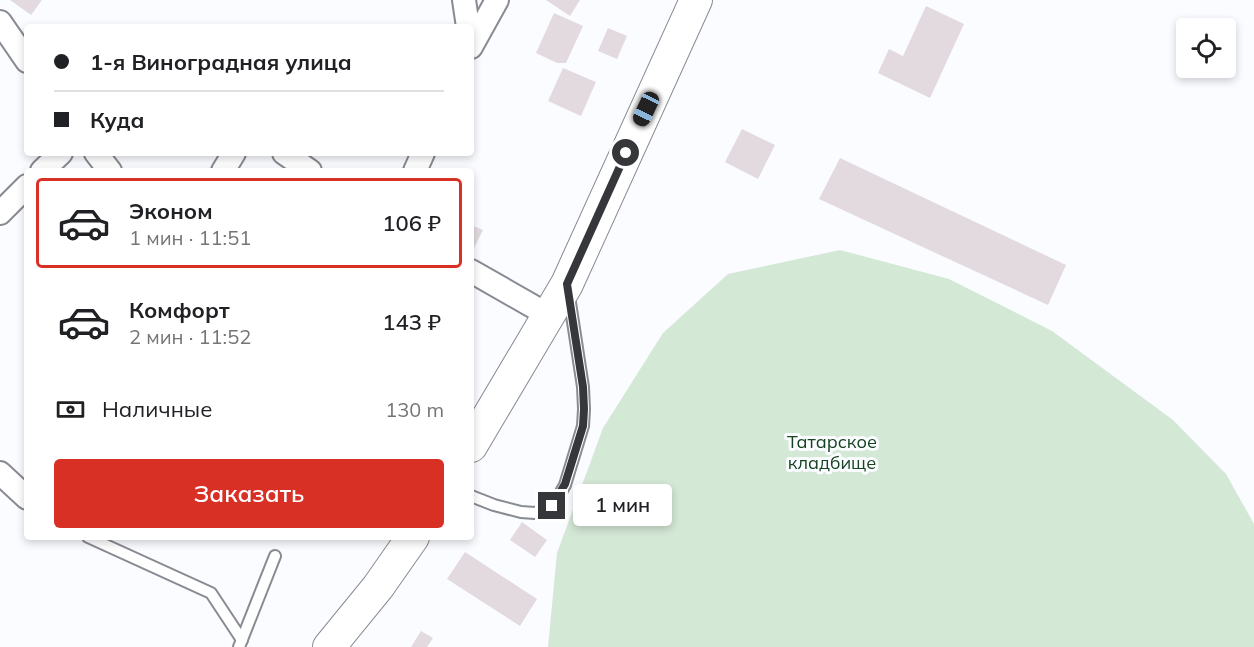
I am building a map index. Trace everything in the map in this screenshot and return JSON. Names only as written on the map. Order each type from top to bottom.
[{"type":"main road","points":[[474,441],[567,284],[696,0]]},
{"type":"main road","points":[[329,647],[378,587],[411,540]]},
{"type":"street","points":[[464,0],[468,24]]},
{"type":"street","points":[[474,42],[497,0]]},
{"type":"street","points":[[0,22],[24,57]]},
{"type":"street","points":[[45,168],[58,156]]},
{"type":"street","points":[[98,156],[108,168]]},
{"type":"street","points":[[288,156],[306,168]]},
{"type":"street","points":[[0,213],[24,189]]},
{"type":"street","points":[[474,273],[548,315]]},
{"type":"street","points":[[0,472],[24,495]]},
{"type":"lane","points":[[474,497],[494,505],[535,513],[552,506],[565,484],[583,426],[584,409],[583,387],[567,284]]},
{"type":"lane","points":[[95,540],[211,593],[241,643]]},
{"type":"lane","points":[[241,643],[274,556]]},
{"type":"green space","name":"Татарское кладбище","points":[[840,250],[949,279],[1052,331],[1173,420],[1226,474],[1254,524],[1254,647],[548,647],[557,553],[603,428],[663,333],[728,274]]},
{"type":"building","points":[[10,0],[42,0],[31,15]]},
{"type":"building","points":[[546,0],[580,0],[570,16]]},
{"type":"building","points":[[926,6],[964,24],[930,98],[878,73],[889,49],[903,56]]},
{"type":"building","points":[[554,13],[583,26],[566,63],[557,63],[536,53]]},
{"type":"building","points":[[608,28],[627,36],[617,59],[598,51]]},
{"type":"building","points":[[563,68],[596,82],[581,116],[548,101]]},
{"type":"building","points":[[742,129],[775,145],[758,179],[725,162]]},
{"type":"building","points":[[840,158],[1066,265],[1048,305],[819,199]]},
{"type":"building","points":[[474,226],[483,230],[474,248]]},
{"type":"building","points":[[522,522],[547,540],[535,557],[510,540]]},
{"type":"building","points":[[465,552],[537,599],[520,626],[447,579]]},
{"type":"building","points":[[421,631],[433,638],[427,647],[411,647]]},
{"type":"route","points":[[552,506],[565,484],[583,426],[583,387],[567,284],[626,153]]}]
